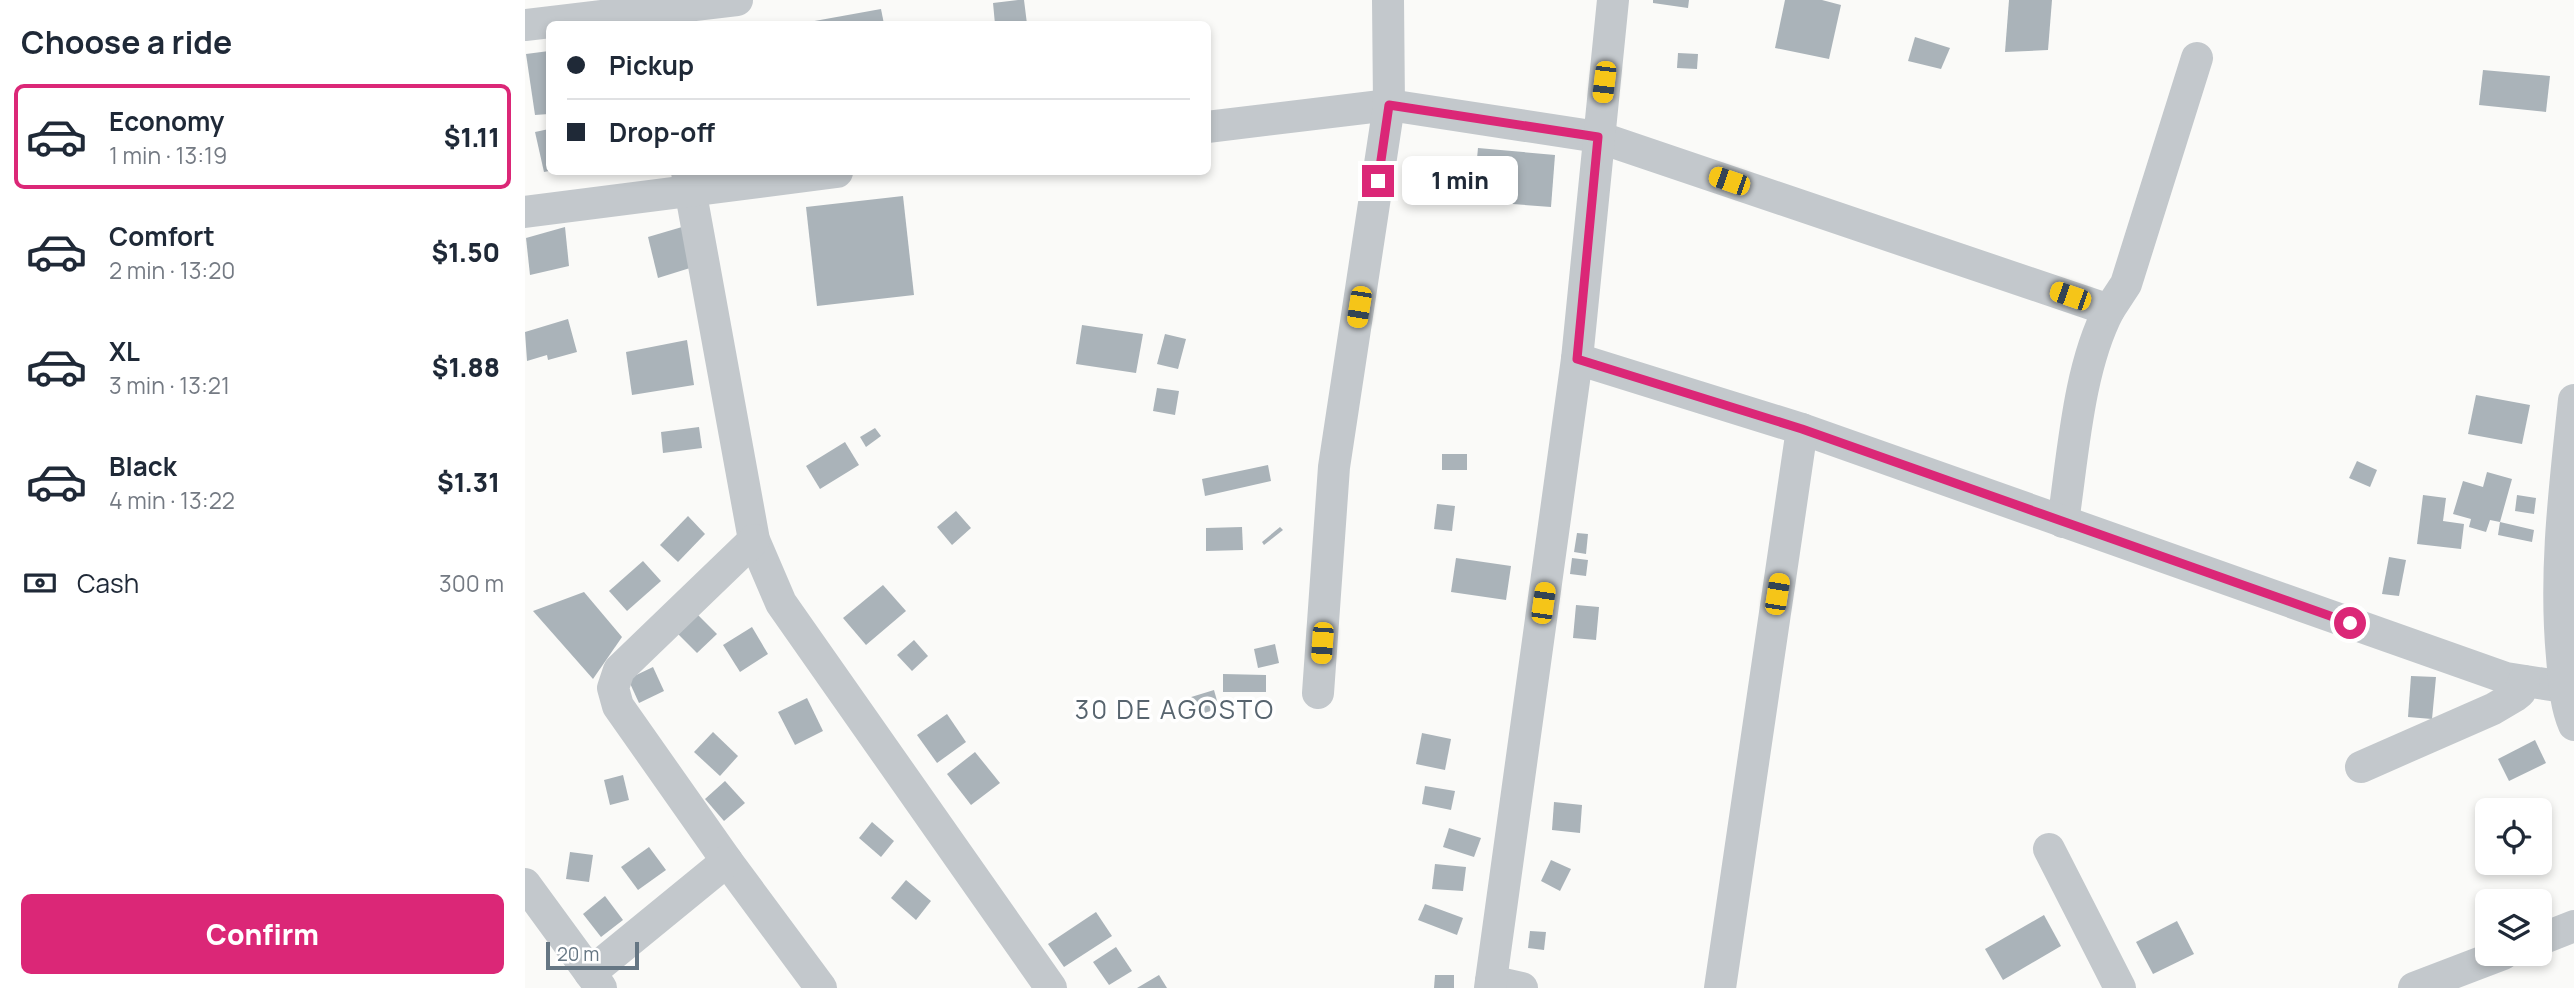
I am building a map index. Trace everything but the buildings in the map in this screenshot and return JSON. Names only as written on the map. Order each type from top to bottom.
[{"type":"street","points":[[525,25],[566,10],[664,17],[737,0]]},
{"type":"street","points":[[1318,693],[1334,467],[1389,105],[1388,0]]},
{"type":"street","points":[[1522,988],[1490,985],[1577,359],[1613,0]]},
{"type":"street","points":[[2063,522],[2086,375],[2100,327],[2126,284],[2197,58]]},
{"type":"street","points":[[1211,127],[1389,105],[1598,137],[2109,310]]},
{"type":"street","points":[[525,212],[688,180],[781,175]]},
{"type":"street","points":[[688,180],[754,540],[781,603],[1051,988]]},
{"type":"street","points":[[1577,359],[1802,429],[2506,678],[2569,686]]},
{"type":"street","points":[[2574,400],[2559,540],[2558,614],[2574,725]]},
{"type":"street","points":[[1720,988],[1802,429]]},
{"type":"street","points":[[754,540],[619,670],[613,688],[618,706],[821,988]]},
{"type":"street","points":[[2361,767],[2493,709],[2520,692],[2524,681]]},
{"type":"street","points":[[2049,849],[2120,988]]},
{"type":"street","points":[[525,884],[596,980],[727,861]]},
{"type":"street","points":[[2552,935],[2574,926]]},
{"type":"street","points":[[2414,988],[2475,965]]},
{"type":"district","name":"30 DE AGOSTO","points":[[1175,709]]},
{"type":"route","points":[[1378,181],[1389,105],[1598,137],[1577,359],[1802,429],[2350,623]]}]
